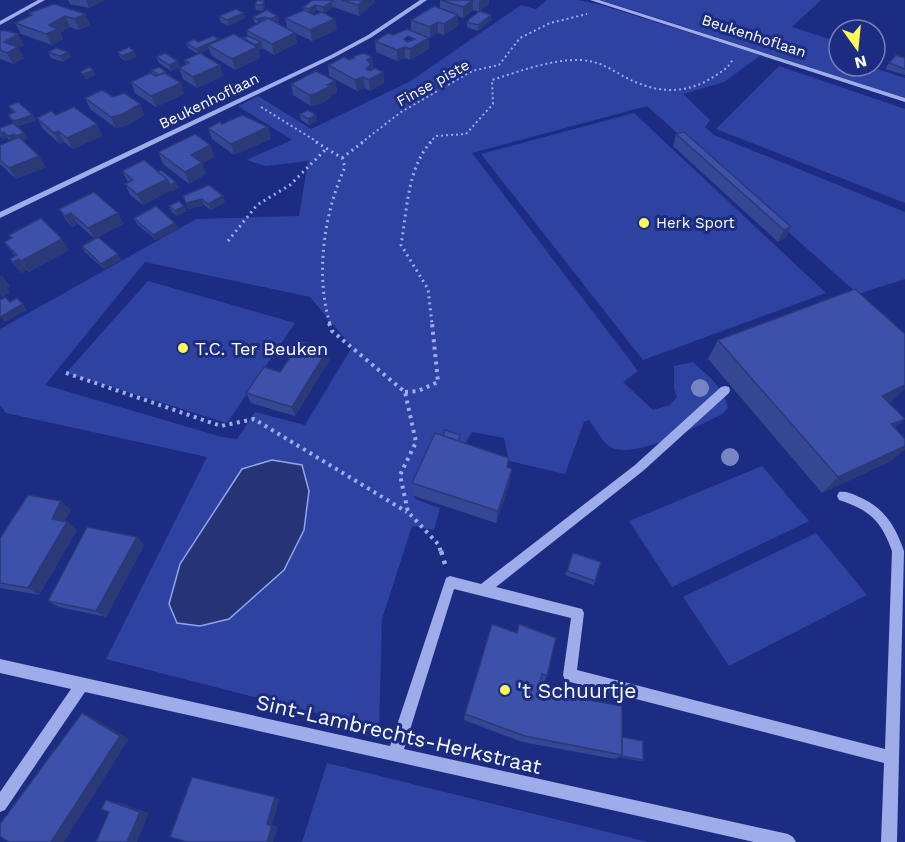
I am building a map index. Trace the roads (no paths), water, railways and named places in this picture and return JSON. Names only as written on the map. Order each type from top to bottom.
[{"type":"street","points":[[0,22],[42,0]]},
{"type":"street","name":"Beukenhoflaan","points":[[0,216],[370,36],[424,0]]},
{"type":"street","name":"Beukenhoflaan","points":[[593,0],[905,100]]},
{"type":"street","points":[[483,590],[639,468],[724,390]]},
{"type":"street","points":[[843,496],[863,502],[881,516],[892,530],[898,551],[889,842]]},
{"type":"street","points":[[395,754],[450,582],[578,613],[570,675],[891,758]]},
{"type":"street","name":"Sint-Lambrechts-Herkstraat","points":[[0,666],[788,842]]},
{"type":"street","points":[[0,805],[82,685]]},
{"type":"water","points":[[272,460],[302,465],[309,491],[304,530],[284,570],[229,619],[200,626],[177,623],[169,604],[180,564],[242,469]]},
{"type":"place","name":"Herk Sport","points":[[644,223]]},
{"type":"place","name":"T.C. Ter Beuken","points":[[183,348]]},
{"type":"place","name":"'t Schuurtje","points":[[505,690]]}]
